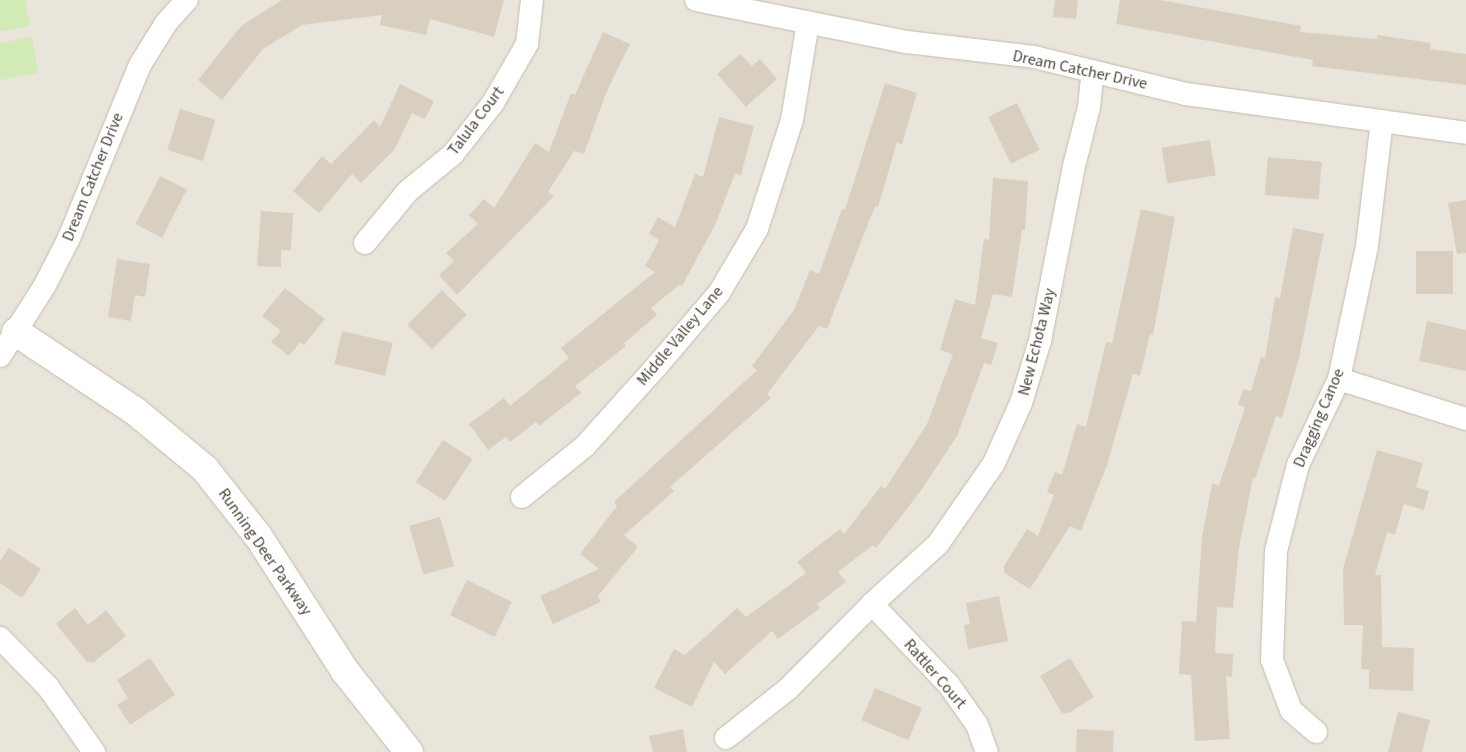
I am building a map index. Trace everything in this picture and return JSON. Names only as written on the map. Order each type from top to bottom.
[{"type":"street","name":"Dream Catcher Drive","points":[[0,356],[16,332],[69,238],[140,66],[166,23],[188,0]]},
{"type":"street","name":"Talula Court","points":[[365,243],[408,191],[453,154],[493,103],[527,44],[532,0]]},
{"type":"street","name":"Dream Catcher Drive","points":[[696,0],[907,42],[1034,57],[1186,94],[1466,133]]},
{"type":"street","name":"Middle Valley Lane","points":[[522,497],[585,446],[719,293],[757,229],[792,120],[808,22]]},
{"type":"street","name":"New Echota Way","points":[[726,738],[789,688],[872,604],[938,544],[958,518],[994,463],[1021,403],[1040,340],[1074,166],[1089,107],[1093,72]]},
{"type":"street","name":"Dragging Canoe","points":[[1316,732],[1291,710],[1272,660],[1276,551],[1298,465],[1339,379],[1367,246],[1382,121]]},
{"type":"street","name":"Running Deer Parkway","points":[[16,332],[135,411],[205,469],[258,536],[345,671],[410,752]]},
{"type":"street","points":[[1339,379],[1466,418]]},
{"type":"street","name":"Rattler Court","points":[[872,604],[949,685],[977,725],[987,752]]},
{"type":"street","points":[[0,638],[48,687],[94,752]]},
{"type":"shaded area","points":[[0,0],[1466,0],[1466,752],[0,752]]},
{"type":"green space","points":[[0,0],[25,0],[30,26],[0,31]]},
{"type":"green space","points":[[32,37],[38,73],[0,80],[0,43]]},
{"type":"building","points":[[282,0],[504,0],[494,37],[430,19],[426,35],[380,25],[382,15],[302,25],[263,49],[222,100],[198,80],[241,26]]},
{"type":"building","points":[[1055,0],[1078,0],[1076,19],[1053,17]]},
{"type":"building","points":[[1120,0],[1160,0],[1301,26],[1300,32],[1377,39],[1377,35],[1431,43],[1430,49],[1466,54],[1466,85],[1312,66],[1313,60],[1116,24]]},
{"type":"building","points":[[603,32],[630,44],[606,93],[584,154],[574,151],[548,192],[554,196],[457,295],[439,275],[454,261],[446,253],[478,224],[469,215],[484,199],[494,208],[535,143],[549,152],[571,93],[575,95]]},
{"type":"building","points":[[740,54],[752,66],[760,59],[777,79],[746,107],[717,74]]},
{"type":"building","points":[[885,83],[917,93],[902,144],[897,142],[878,207],[875,206],[827,329],[819,326],[767,394],[771,398],[670,487],[674,491],[624,535],[638,547],[598,596],[601,602],[553,624],[540,596],[599,569],[580,554],[617,506],[614,502],[757,370],[752,366],[794,310],[810,270],[819,274],[842,209],[845,210]]},
{"type":"building","points":[[400,84],[434,101],[425,119],[412,113],[395,149],[361,183],[352,174],[319,213],[293,191],[322,156],[331,164],[374,120],[380,127]]},
{"type":"building","points":[[1017,103],[1040,150],[1011,164],[988,117]]},
{"type":"building","points":[[180,109],[215,120],[203,161],[167,150]]},
{"type":"building","points":[[719,117],[754,126],[741,175],[735,174],[715,225],[682,286],[679,285],[651,308],[657,315],[624,343],[626,346],[575,386],[581,393],[539,426],[536,422],[510,442],[506,437],[488,450],[469,424],[504,398],[510,406],[569,358],[561,348],[655,272],[645,266],[659,240],[649,234],[658,217],[675,227],[695,174],[703,177]]},
{"type":"building","points":[[1210,140],[1216,176],[1167,183],[1162,148]]},
{"type":"building","points":[[1268,157],[1322,162],[1318,200],[1265,195]]},
{"type":"building","points":[[160,176],[187,190],[162,238],[135,224]]},
{"type":"building","points":[[993,178],[1028,181],[1025,230],[1022,230],[1012,297],[993,294],[981,338],[998,343],[991,365],[984,363],[957,436],[920,492],[876,548],[873,545],[838,572],[846,582],[817,604],[820,608],[778,639],[772,631],[725,674],[714,662],[692,707],[654,688],[674,649],[685,655],[737,608],[746,617],[806,573],[797,562],[840,529],[844,534],[881,486],[885,489],[927,424],[953,354],[940,350],[955,299],[975,305],[984,239],[989,240]]},
{"type":"building","points":[[1466,200],[1466,253],[1457,254],[1448,203]]},
{"type":"building","points":[[1141,209],[1175,217],[1153,335],[1150,334],[1140,376],[1133,374],[1107,465],[1081,531],[1070,526],[1030,589],[1004,573],[1004,566],[1027,529],[1038,536],[1054,495],[1047,492],[1055,472],[1062,475],[1077,424],[1086,427],[1106,342],[1112,343]]},
{"type":"building","points":[[261,211],[293,213],[291,250],[281,250],[281,267],[257,266]]},
{"type":"building","points":[[1293,228],[1324,234],[1299,358],[1282,418],[1276,416],[1255,479],[1253,478],[1239,548],[1233,608],[1217,607],[1215,653],[1233,654],[1232,677],[1226,676],[1230,739],[1195,741],[1191,675],[1179,674],[1182,621],[1196,622],[1202,537],[1212,484],[1219,485],[1245,407],[1238,405],[1243,389],[1251,391],[1261,357],[1265,358],[1275,297],[1280,298]]},
{"type":"building","points":[[1416,251],[1453,251],[1453,294],[1416,294]]},
{"type":"building","points":[[117,259],[150,264],[145,297],[135,295],[131,321],[108,317]]},
{"type":"building","points":[[285,288],[325,319],[304,345],[300,342],[289,356],[271,342],[281,331],[262,316]]},
{"type":"building","points":[[442,290],[467,315],[432,349],[407,325]]},
{"type":"building","points":[[1427,321],[1466,330],[1466,371],[1419,361]]},
{"type":"building","points":[[342,331],[393,343],[385,376],[334,364]]},
{"type":"building","points":[[443,440],[472,459],[445,501],[416,482]]},
{"type":"building","points":[[1377,450],[1423,463],[1416,487],[1429,491],[1424,510],[1404,504],[1395,535],[1387,532],[1375,575],[1381,575],[1382,647],[1414,648],[1413,691],[1369,689],[1369,670],[1361,669],[1363,625],[1344,625],[1343,569]]},
{"type":"building","points":[[440,517],[454,566],[423,575],[409,526]]},
{"type":"building","points":[[9,548],[41,569],[22,598],[0,583],[0,561]]},
{"type":"building","points":[[467,580],[512,602],[495,637],[450,615]]},
{"type":"building","points":[[999,596],[1008,641],[968,649],[964,625],[970,624],[966,603]]},
{"type":"building","points":[[75,608],[88,625],[106,610],[126,636],[94,662],[87,662],[56,624]]},
{"type":"building","points":[[150,658],[175,695],[130,725],[117,705],[128,698],[117,680]]},
{"type":"building","points":[[1070,658],[1094,697],[1069,713],[1062,713],[1040,676]]},
{"type":"building","points":[[875,688],[922,708],[908,740],[861,720]]},
{"type":"building","points":[[1398,712],[1430,720],[1422,752],[1388,752]]},
{"type":"building","points":[[683,729],[687,752],[653,752],[649,736]]},
{"type":"building","points":[[1077,729],[1114,731],[1113,752],[1076,752]]}]
